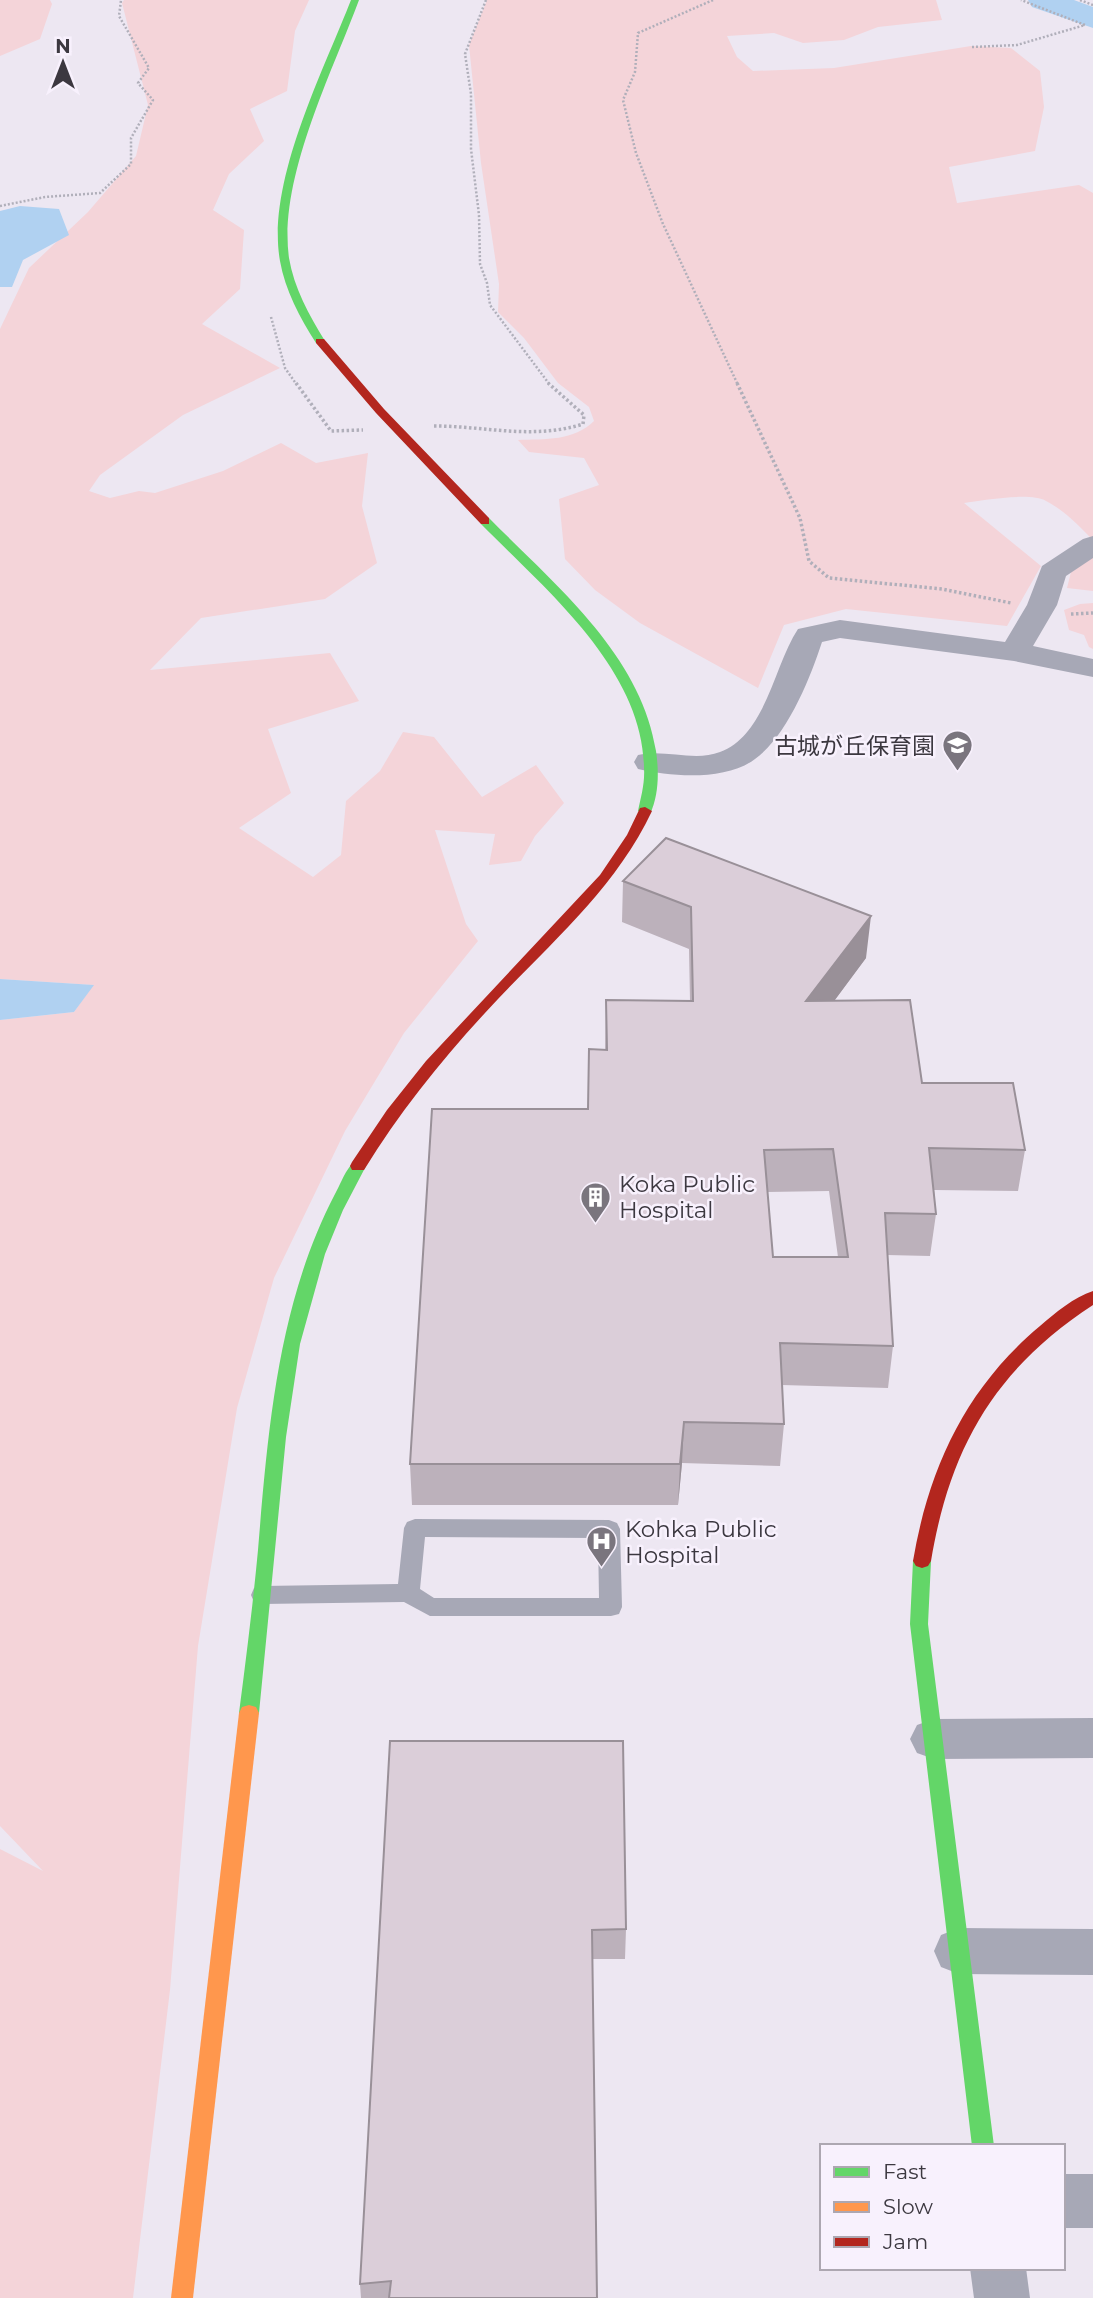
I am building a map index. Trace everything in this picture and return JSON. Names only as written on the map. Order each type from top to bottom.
[{"type":"street","points":[[182,2298],[262,1595],[277,1415],[286,1352],[310,1267],[331,1214],[358,1166],[407,1096],[496,992],[584,904],[618,861],[638,827],[648,801],[651,779],[643,715],[624,675],[599,640],[380,411],[316,334],[290,283],[283,253],[282,211],[298,152],[355,0]]},
{"type":"street","points":[[1014,652],[1039,609],[1053,572],[1093,545]]},
{"type":"street","points":[[650,762],[711,762],[730,760],[742,755],[752,745],[789,688],[809,636],[840,629],[1014,652],[1093,668]]},
{"type":"street","points":[[983,2144],[918,1600],[922,1545],[935,1491],[959,1435],[990,1388],[1033,1342],[1079,1304],[1093,1297]]},
{"type":"street","points":[[934,1739],[1093,1738]]},
{"type":"street","points":[[959,1951],[1093,1952]]},
{"type":"street","points":[[1065,2201],[1093,2200]]},
{"type":"street","points":[[998,2270],[1002,2298]]},
{"type":"lane","points":[[262,1595],[408,1593],[430,1607],[611,1607],[609,1529],[415,1528],[408,1593]]},
{"type":"path","points":[[0,206],[45,197],[100,193],[131,164],[131,138],[153,100],[138,83],[149,68],[119,16],[121,0]]},
{"type":"path","points":[[422,427],[461,425],[482,430],[534,434],[565,431],[583,424],[584,415],[552,388],[490,305],[487,283],[480,264],[471,149],[469,69],[465,54],[486,0]]},
{"type":"path","points":[[713,0],[638,33],[635,72],[624,100],[636,153],[663,224],[800,518],[809,561],[816,570],[829,578],[942,589],[1065,614],[1093,613]]},
{"type":"path","points":[[972,47],[1017,45],[1085,25],[1021,0]]},
{"type":"path","points":[[1080,0],[1093,5]]},
{"type":"path","points":[[300,306],[270,312],[285,368],[331,432],[365,430]]},
{"type":"shaded area","points":[[0,0],[50,0],[52,4],[40,39],[0,56]]},
{"type":"shaded area","points":[[124,0],[309,0],[295,31],[287,91],[250,109],[264,141],[229,174],[213,210],[244,230],[240,289],[202,324],[280,368],[183,415],[100,475],[89,491],[110,498],[139,491],[155,493],[223,471],[281,443],[316,463],[368,453],[362,506],[377,563],[325,599],[201,618],[150,670],[330,653],[359,701],[268,729],[291,793],[239,828],[313,877],[341,855],[346,801],[380,771],[403,732],[434,737],[482,797],[536,765],[564,803],[535,836],[521,861],[489,865],[495,834],[435,830],[466,924],[478,941],[404,1033],[345,1131],[274,1278],[237,1408],[198,1646],[170,1990],[133,2298],[0,2298],[0,1849],[43,1871],[0,1826],[0,1020],[74,1012],[93,985],[0,979],[0,329],[29,268],[88,212],[136,156],[148,105],[122,3]]},
{"type":"shaded area","points":[[487,0],[936,0],[942,20],[878,27],[844,40],[803,43],[774,33],[727,36],[737,57],[753,71],[834,68],[971,46],[1011,48],[1040,71],[1044,107],[1035,151],[949,167],[957,203],[1079,185],[1093,193],[1093,540],[1065,514],[1039,498],[1006,498],[964,503],[1041,566],[1007,626],[846,609],[784,625],[758,688],[640,623],[595,590],[565,559],[559,499],[599,485],[584,458],[529,452],[518,440],[568,436],[594,421],[589,407],[558,383],[524,338],[498,312],[499,284],[481,163],[469,45]]},
{"type":"shaded area","points":[[1093,549],[1093,591],[1067,588],[1072,568]]},
{"type":"shaded area","points":[[1093,603],[1093,649],[1089,647],[1084,635],[1069,630],[1064,610]]},
{"type":"water","points":[[20,206],[59,209],[69,235],[23,260],[12,287],[0,287],[0,211]]},
{"type":"water","points":[[0,979],[94,985],[74,1012],[0,1020]]},
{"type":"building","name":"Koka Public Hospital","points":[[666,838],[871,916],[806,1001],[910,1000],[922,1083],[1013,1083],[1025,1150],[929,1148],[936,1214],[885,1213],[893,1346],[780,1343],[784,1424],[684,1422],[680,1464],[410,1464],[432,1109],[588,1109],[589,1049],[607,1050],[606,1000],[693,1001],[691,907],[623,881]],"holes":[[[833,1149],[848,1257],[773,1257],[764,1150]]]},
{"type":"building","points":[[390,1741],[623,1741],[626,1929],[592,1930],[597,2298],[389,2298],[391,2281],[360,2284]]},
{"type":"waterway","points":[[1044,0],[1093,18]]},
{"type":"traffic: fast","points":[[320,341],[301,308],[287,272],[283,247],[284,218],[297,155],[355,0]]},
{"type":"traffic: fast","points":[[485,521],[590,631],[614,662],[633,695],[646,729],[651,764],[645,811]]},
{"type":"traffic: fast","points":[[249,1713],[277,1437],[292,1344],[317,1254],[335,1210],[358,1166]]},
{"type":"traffic: fast","points":[[922,1561],[919,1624],[983,2144]]},
{"type":"traffic: slow","points":[[182,2298],[249,1713]]},
{"type":"traffic: jam","points":[[320,341],[380,411],[485,521]]},
{"type":"traffic: jam","points":[[358,1166],[392,1114],[431,1064],[589,898],[620,857],[645,811]]},
{"type":"traffic: jam","points":[[922,1561],[940,1482],[956,1444],[976,1409],[1000,1376],[1027,1346],[1059,1319],[1093,1297]]},
{"type":"place","name":"古城が丘保育園","points":[[958,773]]},
{"type":"place","name":"Koka Public Hospital","points":[[596,1224]]},
{"type":"place","name":"Kohka Public Hospital","points":[[602,1569]]}]
